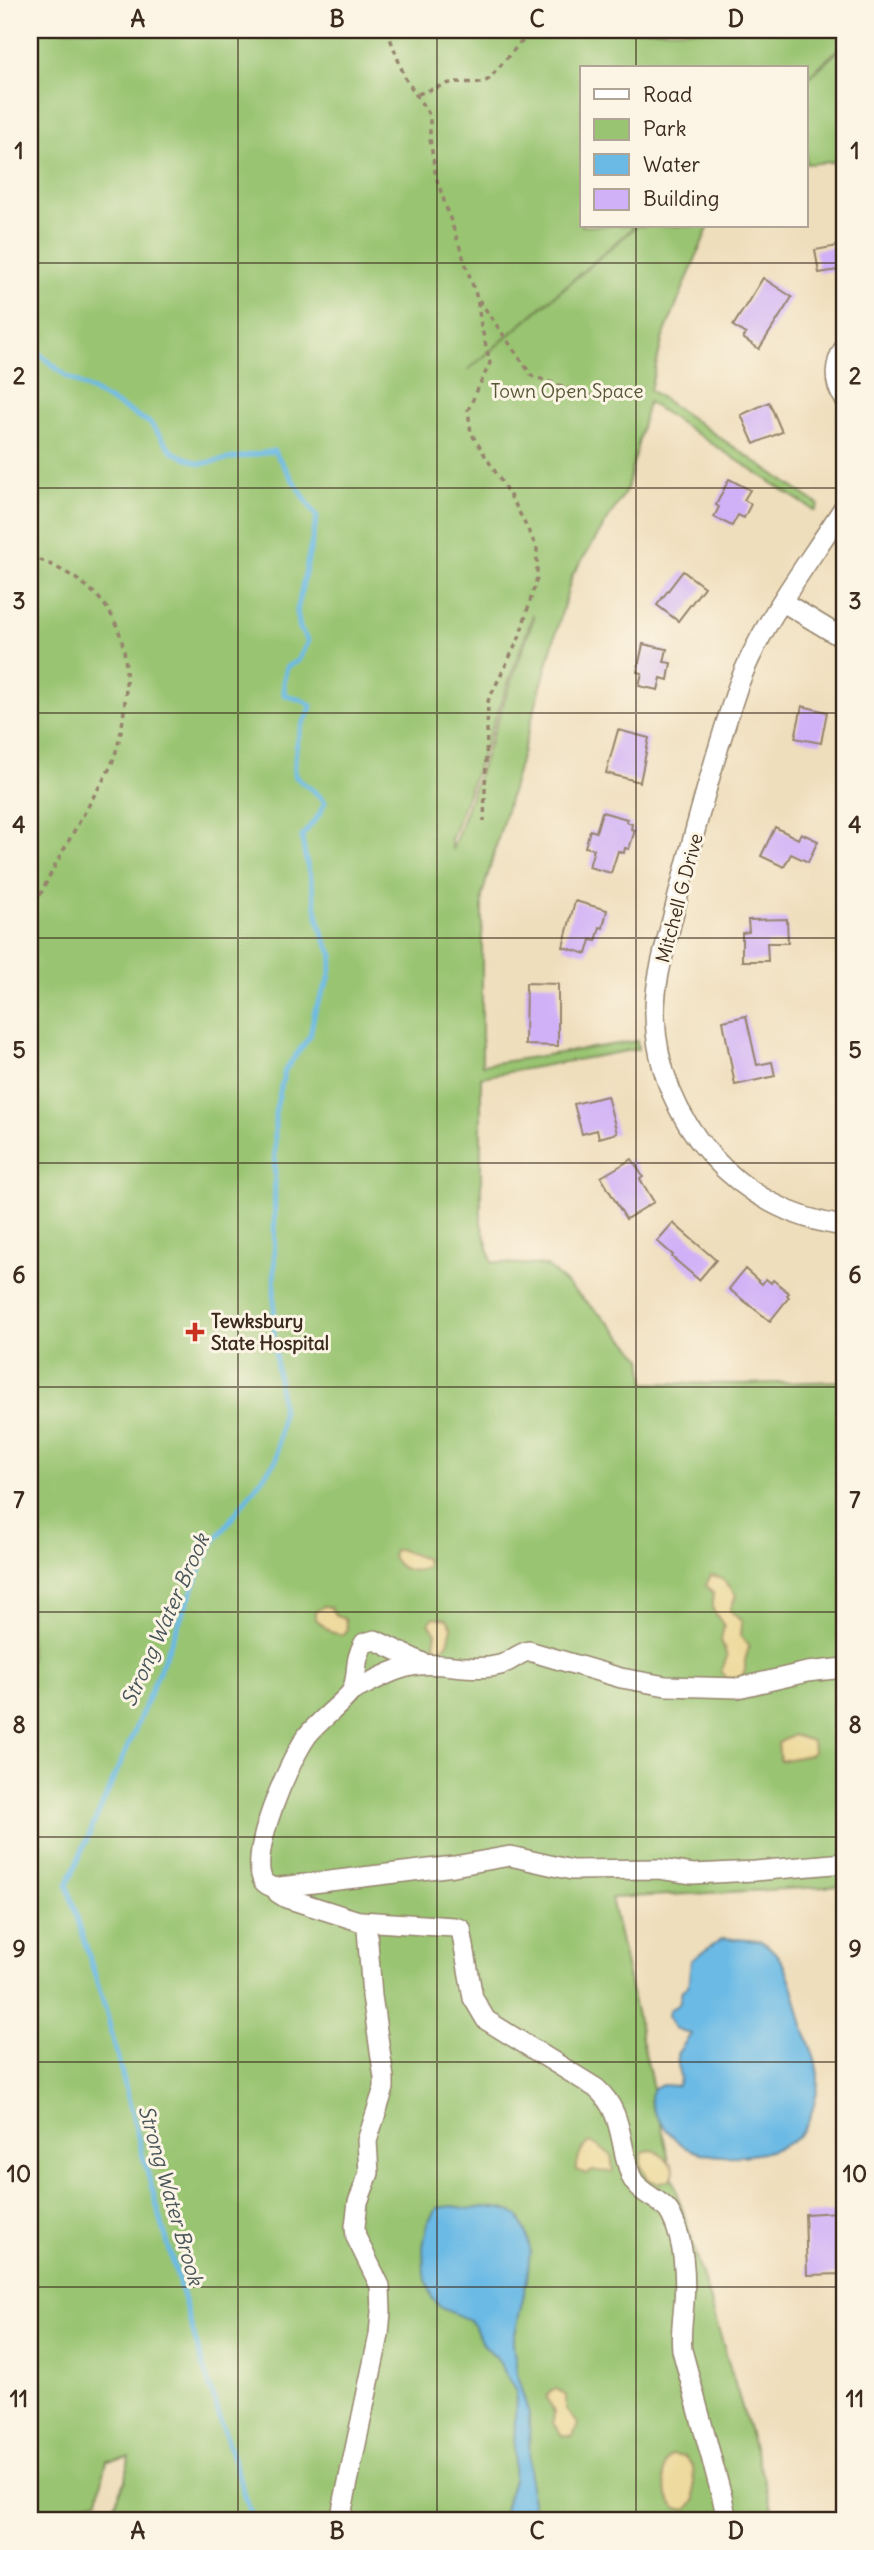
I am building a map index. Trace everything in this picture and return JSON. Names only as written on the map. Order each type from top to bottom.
[{"type":"street","points":[[844,348],[837,363],[836,374],[844,398]]},
{"type":"street","name":"Mitchell G Drive","points":[[844,507],[747,661],[727,718],[659,975],[654,1014],[657,1048],[665,1080],[679,1112],[707,1152],[754,1194],[781,1209],[808,1219],[844,1226]]},
{"type":"street","points":[[783,602],[844,639]]},
{"type":"street","points":[[352,1691],[358,1653],[364,1643],[381,1643],[425,1664]]},
{"type":"street","points":[[844,1668],[726,1689],[646,1684],[529,1651],[499,1665],[414,1665],[352,1691],[323,1717],[307,1736],[289,1767],[270,1818],[260,1850],[260,1866],[262,1880],[278,1889],[510,1856],[572,1870],[659,1869],[701,1874],[844,1863]]},
{"type":"street","points":[[278,1889],[278,1893],[286,1898],[361,1921],[394,1921],[461,1929],[473,1998],[486,2020],[596,2088],[610,2102],[617,2116],[632,2179],[641,2190],[669,2211],[678,2233],[684,2285],[680,2328],[682,2350],[727,2520]]},
{"type":"street","points":[[340,2520],[377,2347],[381,2311],[380,2286],[356,2237],[355,2226],[358,2202],[369,2174],[367,2141],[384,2088],[372,1996],[368,1929],[361,1921]]},
{"type":"path","points":[[387,30],[405,78],[430,116],[429,139],[436,177],[477,298],[490,363],[468,410],[471,433],[514,502],[537,548],[537,578],[519,638],[488,701],[484,821]]},
{"type":"path","points":[[417,94],[453,82],[483,83],[519,44],[550,30]]},
{"type":"path","points":[[477,298],[532,376],[592,396]]},
{"type":"path","points":[[30,556],[70,573],[87,585],[112,616],[127,660],[122,733],[110,766],[40,892],[30,918]]},
{"type":"green space","name":"Tewksbury State Hospital","points":[[30,30],[844,30],[844,44],[808,76],[808,66],[580,66],[580,228],[633,228],[467,371],[635,228],[708,228],[663,337],[650,390],[819,505],[815,511],[648,402],[627,489],[572,576],[482,896],[482,1065],[637,1041],[638,1049],[481,1077],[481,1223],[492,1262],[547,1266],[606,1320],[642,1358],[645,1383],[844,1381],[844,1886],[611,1898],[672,2175],[776,2520],[30,2520]],"holes":[[[533,615],[452,850],[451,840]],[[129,2457],[126,2480],[108,2516],[59,2510],[98,2499],[107,2460]]]},
{"type":"green space","points":[[844,46],[844,161],[808,164],[808,78]]},
{"type":"sand","points":[[394,1550],[426,1559],[427,1566],[417,1570],[403,1568],[392,1556]]},
{"type":"sand","points":[[711,1575],[726,1582],[736,1596],[730,1610],[742,1622],[741,1636],[749,1647],[745,1671],[739,1679],[726,1678],[721,1672],[727,1657],[721,1640],[724,1626],[713,1610],[713,1593],[706,1585]]},
{"type":"sand","points":[[324,1606],[330,1607],[336,1616],[345,1619],[347,1629],[343,1635],[330,1632],[315,1618],[315,1612]]},
{"type":"sand","points":[[434,1617],[447,1619],[452,1627],[448,1643],[440,1650],[434,1645],[436,1633],[429,1623]]},
{"type":"sand","points":[[793,1735],[812,1741],[813,1752],[780,1761],[778,1743]]},
{"type":"sand","points":[[591,2142],[611,2155],[612,2172],[593,2171],[586,2174],[577,2170],[581,2153]]},
{"type":"sand","points":[[656,2151],[673,2165],[671,2179],[658,2183],[649,2180],[640,2164],[643,2152]]},
{"type":"sand","points":[[557,2389],[566,2396],[566,2410],[578,2425],[573,2437],[563,2436],[553,2423],[554,2413],[547,2397],[551,2390]]},
{"type":"sand","points":[[671,2455],[685,2457],[693,2466],[695,2501],[687,2510],[676,2508],[668,2496],[664,2474]]},
{"type":"water","points":[[723,1938],[760,1941],[777,1955],[792,1986],[818,2077],[814,2106],[806,2125],[793,2141],[762,2153],[744,2156],[716,2156],[689,2149],[675,2139],[659,2121],[650,2101],[651,2093],[656,2087],[677,2086],[680,2080],[677,2054],[691,2034],[674,2028],[668,2017],[669,2010],[679,2004],[682,1990],[688,1986],[691,1960]]},
{"type":"water","points":[[452,2206],[510,2211],[519,2217],[527,2234],[530,2250],[527,2280],[513,2343],[518,2379],[529,2414],[530,2492],[536,2520],[501,2520],[513,2479],[516,2392],[497,2358],[481,2342],[474,2325],[467,2319],[441,2308],[432,2298],[424,2273],[423,2247],[428,2222],[437,2208]]},
{"type":"building","points":[[844,245],[844,269],[819,273],[815,250]]},
{"type":"building","points":[[763,278],[792,297],[759,349],[743,338],[746,334],[733,326]]},
{"type":"building","points":[[769,402],[782,432],[754,444],[741,415]]},
{"type":"building","points":[[729,479],[750,490],[744,500],[751,504],[744,518],[738,515],[732,526],[714,517],[719,507],[716,505]]},
{"type":"building","points":[[683,571],[704,587],[678,621],[657,605]]},
{"type":"building","points":[[643,644],[667,649],[664,662],[671,663],[668,680],[661,678],[658,690],[639,686],[642,673],[637,672]]},
{"type":"building","points":[[802,706],[827,712],[821,743],[795,738]]},
{"type":"building","points":[[618,730],[649,738],[640,782],[606,773]]},
{"type":"building","points":[[602,812],[627,819],[626,822],[632,824],[631,829],[635,830],[629,849],[625,848],[624,853],[618,851],[611,873],[589,867],[594,849],[585,847],[590,830],[596,832]]},
{"type":"building","points":[[775,827],[798,839],[801,833],[818,841],[808,862],[791,854],[784,867],[761,856]]},
{"type":"building","points":[[575,901],[607,910],[603,928],[600,927],[596,941],[591,940],[587,954],[563,947]]},
{"type":"building","points":[[787,919],[788,943],[767,943],[768,961],[742,961],[742,933],[749,932],[748,920]]},
{"type":"building","points":[[526,983],[558,984],[558,1046],[525,1045]]},
{"type":"building","points":[[746,1016],[757,1065],[772,1062],[775,1076],[735,1085],[723,1021]]},
{"type":"building","points":[[607,1096],[617,1133],[599,1138],[597,1130],[582,1134],[574,1104]]},
{"type":"building","points":[[632,1159],[654,1202],[626,1219],[601,1177]]},
{"type":"building","points":[[673,1223],[716,1260],[699,1280],[657,1241]]},
{"type":"building","points":[[745,1269],[762,1284],[766,1279],[771,1283],[773,1280],[789,1293],[789,1297],[770,1321],[729,1289]]},
{"type":"building","points":[[839,2212],[842,2274],[807,2275],[805,2214]]},
{"type":"waterway","name":"Strong Water Brook","points":[[30,346],[66,376],[150,423],[173,452],[200,464],[274,451],[317,517],[297,611],[300,629],[308,641],[298,661],[287,667],[284,694],[311,706],[298,738],[295,776],[325,802],[319,815],[302,836],[318,919],[333,955],[329,979],[315,1010],[310,1036],[285,1070],[275,1113],[274,1343],[282,1412],[276,1460],[210,1547],[132,1737],[67,1885],[106,2011],[143,2157],[201,2360],[253,2520]]},
{"type":"place","name":"Tewksbury State Hospital","points":[[195,1332]]},
{"type":"park label","name":"Town Open Space","points":[[567,391]]}]
